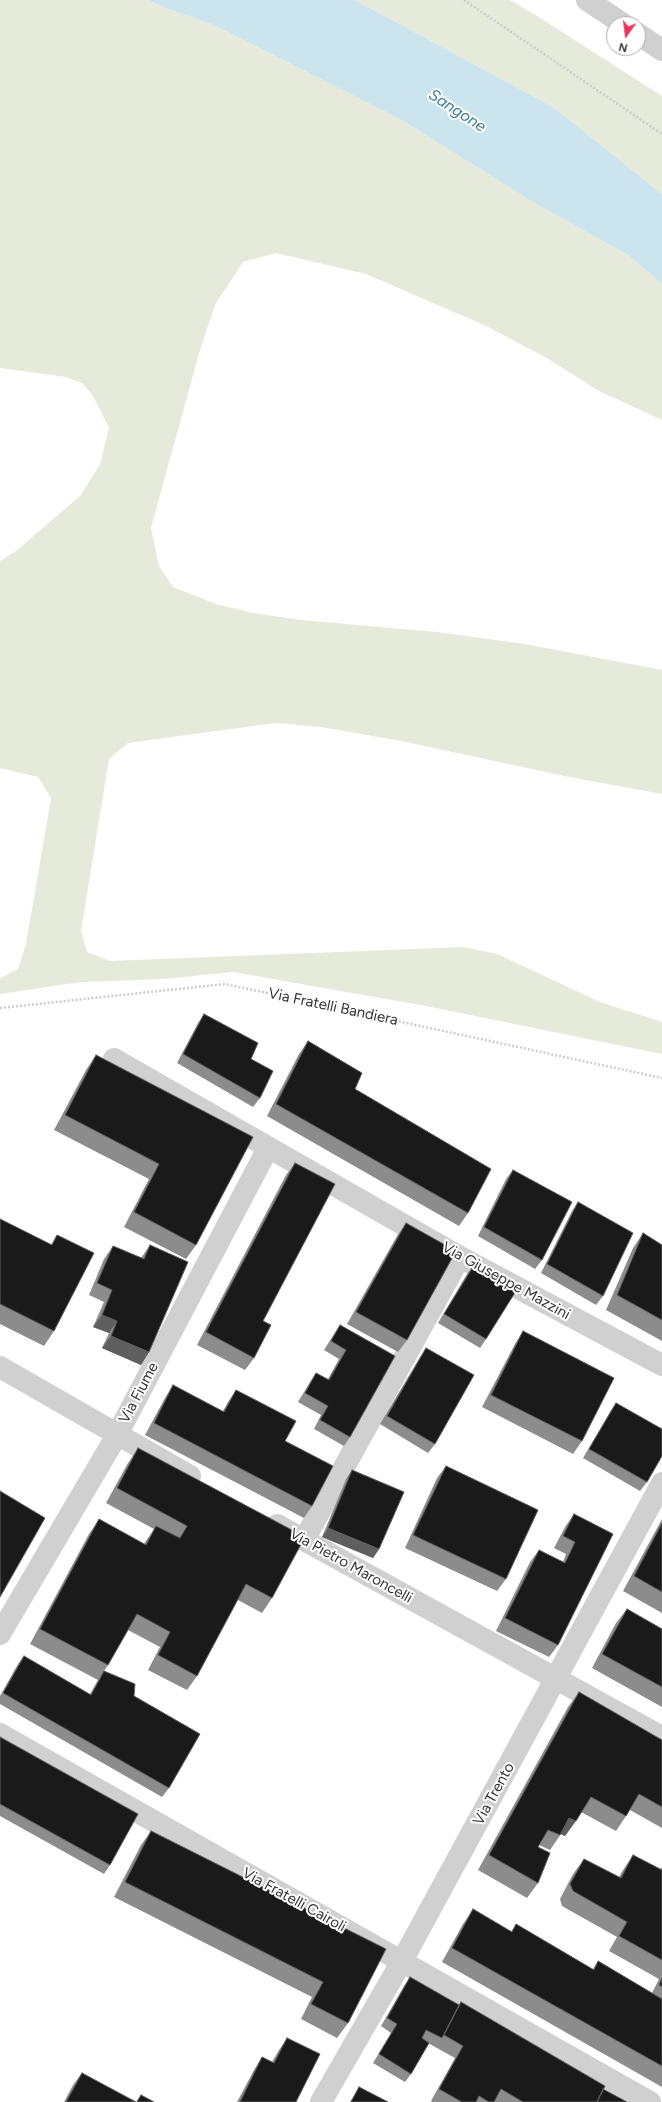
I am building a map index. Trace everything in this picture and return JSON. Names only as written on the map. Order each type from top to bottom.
[{"type":"street","points":[[587,0],[615,12]]},
{"type":"street","points":[[646,39],[662,50]]},
{"type":"street","name":"Via Giuseppe Mazzini","points":[[114,1059],[460,1256],[662,1365]]},
{"type":"street","name":"Via Fiume","points":[[0,1634],[117,1435],[268,1148]]},
{"type":"street","points":[[304,1540],[460,1256]]},
{"type":"street","points":[[0,1367],[209,1487]]},
{"type":"street","name":"Via Trento","points":[[321,2102],[402,1961],[662,1483]]},
{"type":"street","name":"Via Pietro Maroncelli","points":[[256,1514],[662,1737]]},
{"type":"street","name":"Via Fratelli Cairoli","points":[[0,1734],[650,2102]]},
{"type":"path","points":[[464,0],[662,134]]},
{"type":"path","name":"Via Fratelli Bandiera","points":[[0,1008],[225,984],[662,1078]]},
{"type":"shaded area","points":[[0,0],[148,0],[162,7],[214,25],[400,119],[536,204],[628,255],[662,284],[662,420],[599,391],[545,357],[486,326],[366,274],[276,253],[243,262],[215,305],[200,350],[151,528],[159,566],[173,587],[216,604],[253,613],[301,620],[437,632],[525,644],[662,670],[662,794],[569,777],[401,741],[321,727],[275,723],[128,743],[109,759],[81,931],[87,952],[110,961],[463,947],[497,954],[600,1002],[662,1022],[662,1054],[426,1006],[233,972],[163,979],[81,982],[0,994],[0,978],[18,969],[26,944],[51,798],[38,777],[0,768],[0,561],[16,551],[81,495],[100,464],[109,428],[93,396],[82,383],[66,377],[0,368]]},
{"type":"shaded area","points":[[355,0],[510,0],[534,14],[662,96],[662,194],[553,107]]},
{"type":"water","name":"Sangone","points":[[148,0],[355,0],[553,107],[662,194],[662,284],[628,255],[536,204],[400,119],[214,25],[162,7]]},
{"type":"building","points":[[204,1014],[258,1043],[251,1059],[273,1071],[260,1098],[183,1054]]},
{"type":"building","points":[[308,1041],[362,1073],[355,1089],[491,1169],[468,1213],[276,1104]]},
{"type":"building","points":[[96,1055],[253,1137],[196,1245],[134,1212],[159,1164],[65,1115]]},
{"type":"building","points":[[295,1163],[335,1184],[263,1321],[271,1325],[254,1358],[206,1332]]},
{"type":"building","points":[[513,1170],[572,1202],[542,1260],[484,1227]]},
{"type":"building","points":[[578,1202],[633,1233],[603,1296],[547,1264]]},
{"type":"building","points":[[0,1219],[52,1245],[57,1235],[94,1253],[54,1331],[0,1304]]},
{"type":"building","points":[[406,1223],[456,1251],[407,1340],[356,1312]]},
{"type":"building","points":[[643,1233],[662,1245],[662,1320],[617,1295]]},
{"type":"building","points":[[150,1245],[188,1262],[149,1352],[111,1336],[117,1321],[102,1315],[112,1290],[97,1283],[113,1246],[144,1259]]},
{"type":"building","points":[[474,1265],[516,1291],[486,1339],[444,1314]]},
{"type":"building","points":[[340,1325],[395,1356],[350,1437],[320,1420],[328,1406],[305,1393],[316,1373],[329,1380],[346,1350],[331,1341]]},
{"type":"building","points":[[523,1331],[614,1378],[582,1441],[491,1395]]},
{"type":"building","points":[[426,1348],[474,1375],[435,1444],[387,1416]]},
{"type":"building","points":[[173,1385],[224,1412],[236,1390],[296,1421],[285,1441],[333,1466],[312,1506],[154,1423]]},
{"type":"building","points":[[616,1403],[662,1429],[662,1456],[647,1482],[589,1449]]},
{"type":"building","points":[[138,1448],[305,1537],[272,1598],[246,1584],[197,1676],[158,1655],[170,1632],[137,1614],[108,1665],[40,1629],[99,1519],[146,1545],[156,1526],[180,1538],[187,1526],[117,1488]]},
{"type":"building","points":[[446,1466],[538,1510],[506,1579],[413,1535]]},
{"type":"building","points":[[352,1470],[404,1492],[379,1549],[328,1528]]},
{"type":"building","points":[[0,1491],[45,1518],[0,1597]]},
{"type":"building","points":[[574,1514],[613,1534],[558,1645],[505,1618],[539,1550],[565,1563],[575,1542],[563,1536]]},
{"type":"building","points":[[662,1523],[662,1592],[634,1576]]},
{"type":"building","points":[[627,1609],[662,1629],[662,1687],[602,1654]]},
{"type":"building","points":[[24,1656],[91,1695],[104,1671],[135,1684],[134,1696],[200,1734],[169,1788],[3,1693]]},
{"type":"building","points":[[579,1692],[662,1740],[662,1807],[639,1794],[626,1816],[591,1797],[576,1821],[569,1818],[560,1835],[548,1830],[538,1847],[550,1853],[538,1883],[489,1855]]},
{"type":"building","points":[[0,1737],[138,1814],[110,1865],[0,1804]]},
{"type":"building","points":[[151,1831],[386,1949],[348,2023],[311,2004],[323,1982],[125,1882]]},
{"type":"building","points":[[633,1855],[662,1870],[662,1960],[619,1936],[627,1922],[573,1891],[570,1884],[584,1859],[621,1878]]},
{"type":"building","points":[[473,1909],[512,1932],[516,1924],[594,1970],[598,1961],[662,1999],[662,2066],[452,1948]]},
{"type":"building","points":[[410,1977],[459,2005],[442,2038],[426,2030],[422,2038],[429,2043],[411,2074],[379,2054],[397,2024],[387,2018]]},
{"type":"building","points":[[662,1978],[662,1987],[659,1985]]},
{"type":"building","points":[[461,2002],[605,2086],[597,2102],[523,2102],[501,2089],[494,2102],[489,2102],[479,2096],[476,2102],[462,2102],[439,2089],[463,2046],[444,2035]]},
{"type":"building","points":[[287,2038],[320,2054],[296,2102],[240,2102],[262,2057],[274,2063]]},
{"type":"building","points":[[82,2073],[136,2102],[66,2102]]},
{"type":"building","points":[[359,2087],[388,2102],[351,2102]]},
{"type":"building","points":[[603,2089],[627,2102],[597,2102]]},
{"type":"building","points":[[141,2095],[154,2102],[137,2102]]}]
